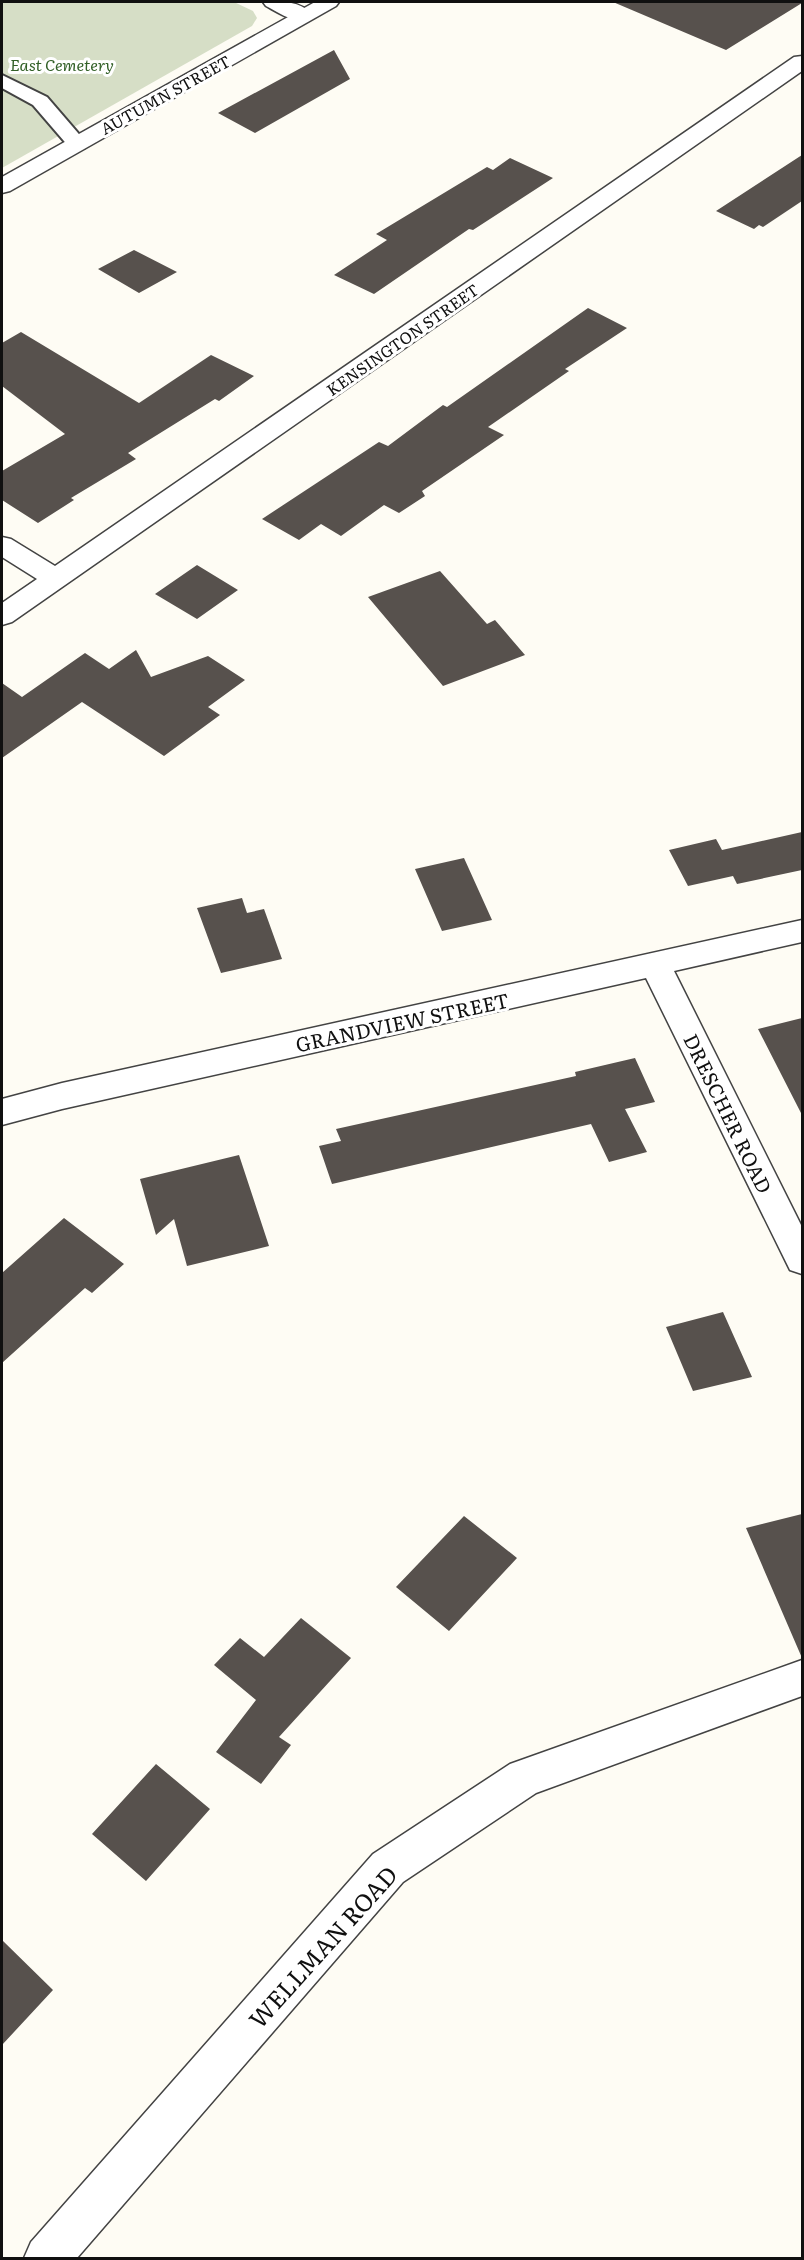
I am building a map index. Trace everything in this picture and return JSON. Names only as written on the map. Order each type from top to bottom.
[{"type":"street","points":[[273,2],[303,16]]},
{"type":"street","name":"AUTUMN STREET","points":[[2,186],[329,2]]},
{"type":"street","name":"KENSINGTON STREET","points":[[2,616],[802,62]]},
{"type":"street","points":[[2,544],[56,578]]},
{"type":"street","name":"GRANDVIEW STREET","points":[[2,1112],[62,1096],[656,966],[802,931]]},
{"type":"street","name":"DRESCHER ROAD","points":[[656,966],[802,1260]]},
{"type":"street","name":"WELLMAN ROAD","points":[[47,2259],[388,1868],[524,1778],[802,1678]]},
{"type":"lane","points":[[2,81],[40,101],[77,144]]},
{"type":"green space","name":"East Cemetery","points":[[2,2],[234,2],[253,11],[257,18],[252,26],[2,168]]},
{"type":"building","points":[[613,2],[802,2],[802,3],[726,50]]},
{"type":"building","points":[[334,50],[350,79],[255,133],[218,113]]},
{"type":"building","points":[[802,155],[802,201],[763,227],[759,225],[754,229],[716,211]]},
{"type":"building","points":[[510,158],[553,178],[473,230],[469,229],[374,294],[334,275],[387,240],[376,234],[487,167],[493,170]]},
{"type":"building","points":[[134,250],[177,272],[139,293],[98,269]]},
{"type":"building","points":[[588,308],[627,328],[565,369],[569,371],[488,427],[504,435],[422,491],[425,496],[399,513],[384,505],[341,536],[321,524],[299,540],[262,519],[379,442],[388,446],[443,405],[447,407]]},
{"type":"building","points":[[21,332],[139,403],[211,355],[254,376],[219,401],[215,399],[128,453],[136,459],[71,498],[74,500],[38,523],[2,500],[2,471],[65,434],[2,386],[2,343]]},
{"type":"building","points":[[197,565],[238,590],[197,619],[155,594]]},
{"type":"building","points":[[440,571],[487,624],[495,620],[525,655],[443,686],[368,597]]},
{"type":"building","points":[[136,650],[151,677],[208,656],[245,680],[208,707],[220,715],[164,756],[82,702],[2,758],[2,683],[22,697],[85,653],[109,669]]},
{"type":"building","points":[[802,832],[802,870],[737,884],[733,876],[688,886],[669,850],[716,839],[722,850]]},
{"type":"building","points":[[464,858],[492,920],[442,931],[415,869]]},
{"type":"building","points":[[242,898],[247,913],[264,909],[282,959],[221,973],[197,908]]},
{"type":"building","points":[[802,1018],[802,1115],[758,1029]]},
{"type":"building","points":[[635,1058],[655,1102],[625,1109],[647,1152],[609,1162],[591,1124],[332,1184],[319,1146],[341,1141],[336,1129],[576,1076],[575,1072]]},
{"type":"building","points":[[239,1155],[269,1246],[187,1266],[174,1219],[156,1235],[140,1179]]},
{"type":"building","points":[[64,1218],[124,1264],[92,1293],[85,1288],[2,1363],[2,1273]]},
{"type":"building","points":[[723,1312],[752,1377],[693,1391],[666,1327]]},
{"type":"building","points":[[802,1514],[802,1658],[746,1528]]},
{"type":"building","points":[[464,1516],[517,1558],[449,1631],[396,1587]]},
{"type":"building","points":[[301,1618],[351,1658],[279,1737],[291,1745],[261,1784],[216,1752],[256,1700],[214,1665],[240,1638],[264,1657]]},
{"type":"building","points":[[156,1764],[210,1809],[146,1881],[92,1834]]},
{"type":"building","points":[[2,1940],[53,1990],[2,2045]]}]
